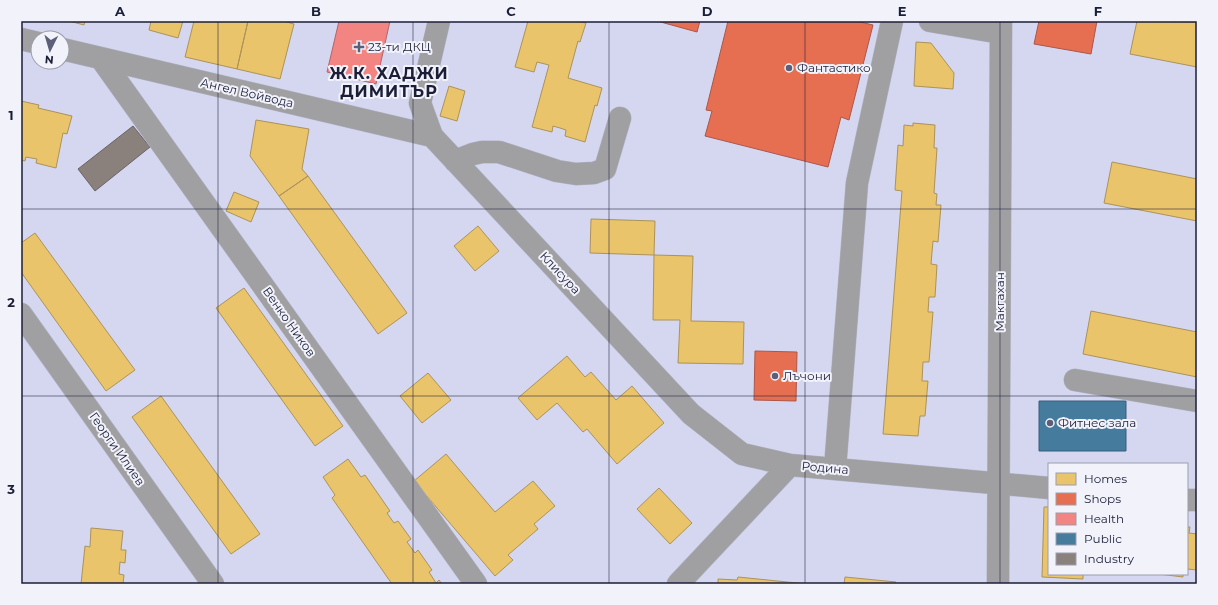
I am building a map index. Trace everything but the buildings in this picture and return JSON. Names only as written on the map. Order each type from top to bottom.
[{"type":"street","name":"Клисура","points":[[439,21],[420,103],[432,136],[691,414],[742,454],[790,465]]},
{"type":"street","points":[[835,469],[857,183],[892,21]]},
{"type":"street","points":[[930,21],[1001,27]]},
{"type":"street","name":"Макгахан","points":[[998,584],[1001,27]]},
{"type":"street","name":"Ангел Войвода","points":[[70,51],[102,60],[432,136]]},
{"type":"street","name":"Венко Ников","points":[[102,60],[476,584]]},
{"type":"street","points":[[455,161],[482,152],[499,152],[557,171],[576,174],[594,173],[605,169],[620,118]]},
{"type":"street","name":"Георги Илиев","points":[[21,314],[213,584]]},
{"type":"street","points":[[1075,380],[1197,401]]},
{"type":"street","name":"Родина","points":[[678,584],[790,465],[1048,488]]},
{"type":"place","name":"23-ти ДКЦ","points":[[359,47]]},
{"type":"place","name":"Фантастико","points":[[789,68]]},
{"type":"place","name":"Лъчони","points":[[775,376]]},
{"type":"place","name":"Фитнес зала","points":[[1050,423]]},
{"type":"district","name":"Ж.К. ХАДЖИ ДИМИТЪР","points":[[389,82]]}]
